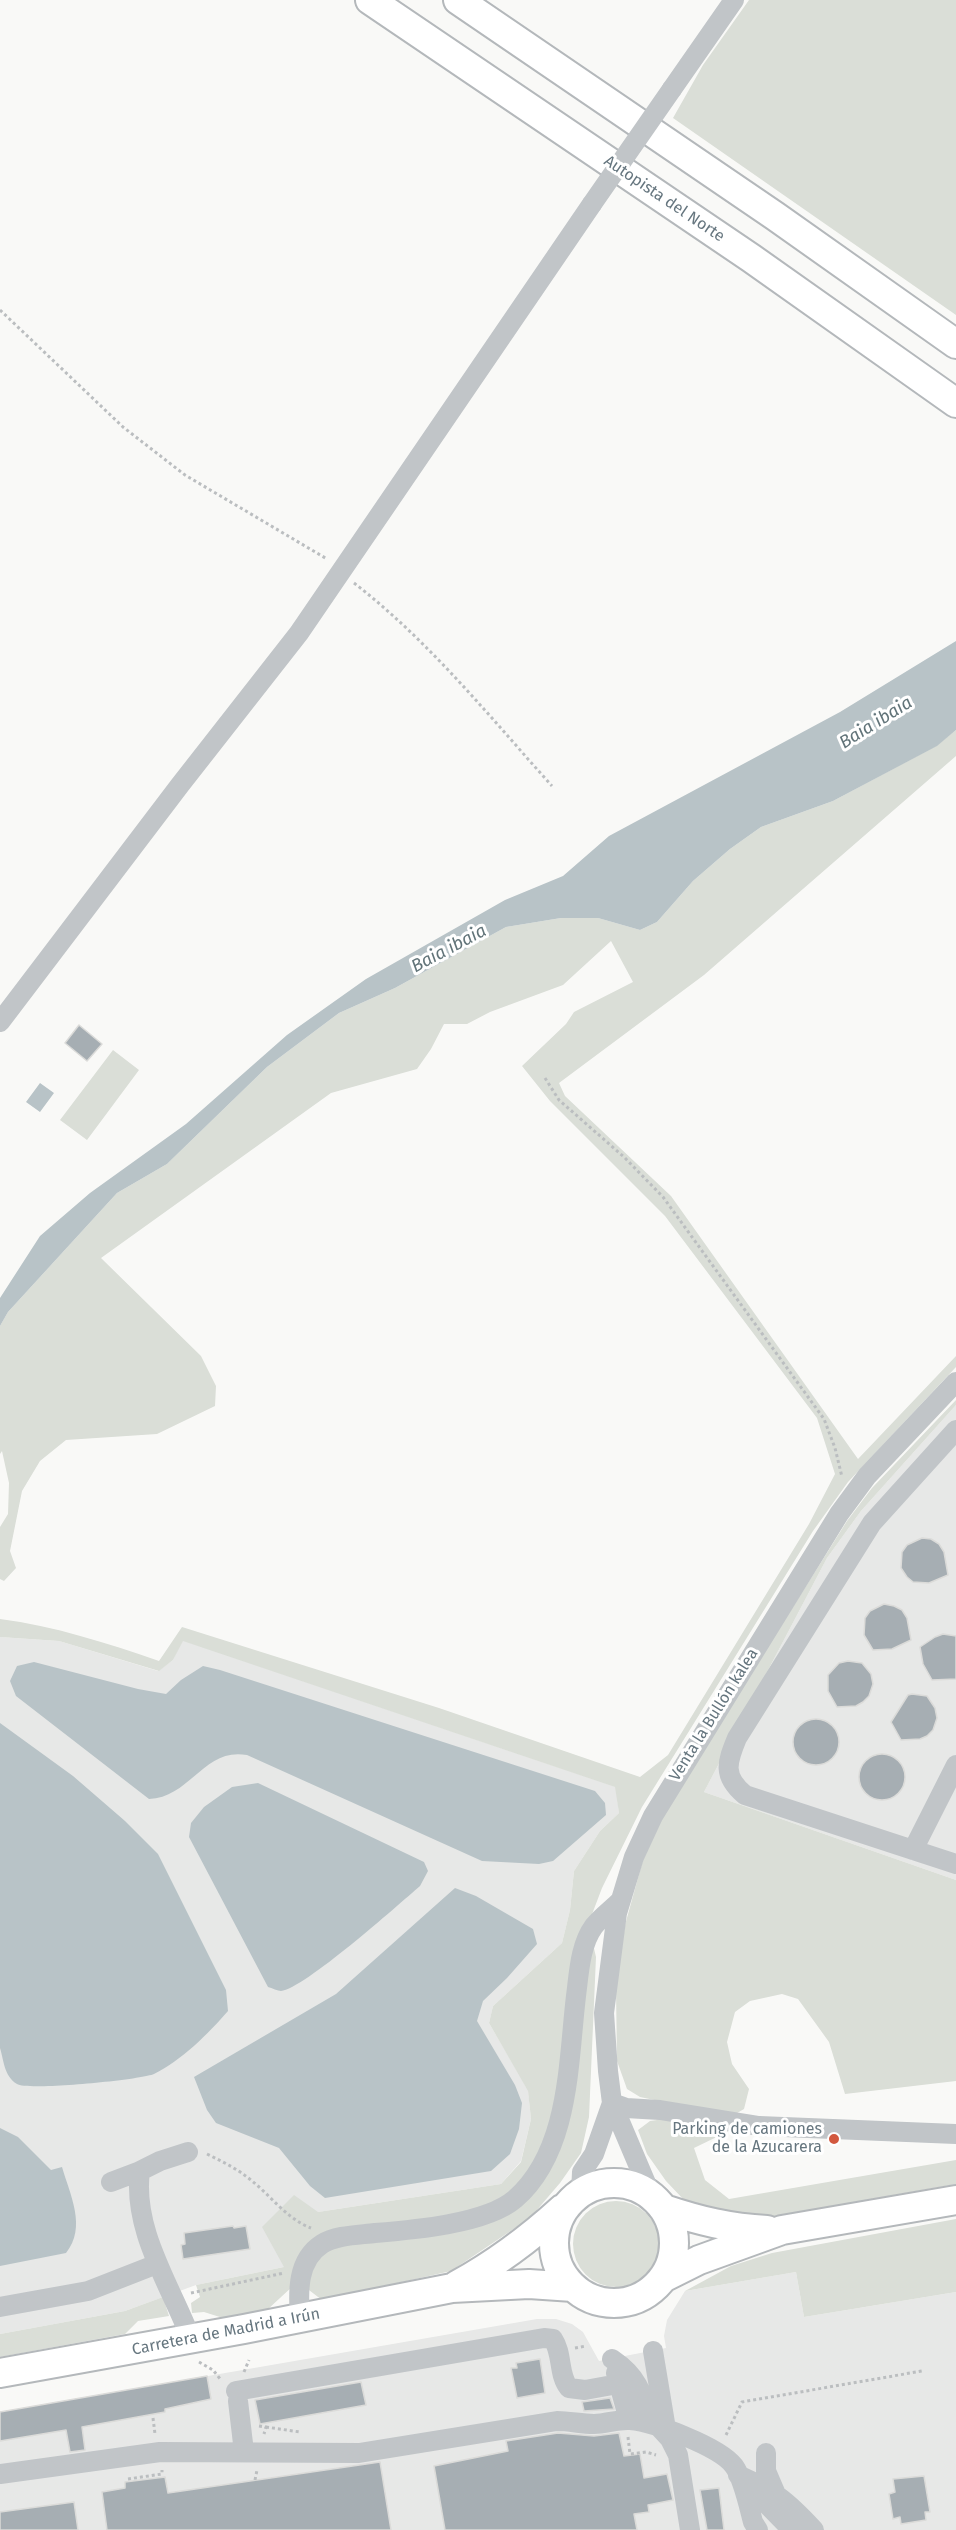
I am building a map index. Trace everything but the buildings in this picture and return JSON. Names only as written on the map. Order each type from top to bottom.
[{"type":"highway","name":"Autopista del Norte","points":[[370,0],[751,258],[956,403]]},
{"type":"highway","points":[[458,0],[775,216],[956,344]]},
{"type":"highway","points":[[452,2288],[503,2259],[530,2239],[576,2197],[604,2183],[628,2184],[657,2202],[699,2221],[733,2228],[782,2230]]},
{"type":"highway","points":[[576,2197],[558,2222],[554,2245],[560,2268],[573,2287],[592,2299],[603,2302],[626,2302],[647,2293],[663,2278],[699,2260],[782,2230],[956,2200]]},
{"type":"highway","points":[[657,2202],[672,2225],[675,2244],[671,2262],[663,2278]]},
{"type":"highway","points":[[452,2288],[529,2284],[573,2287]]},
{"type":"highway","name":"Carretera de Madrid a Irún","points":[[0,2373],[191,2339],[452,2288]]},
{"type":"street","points":[[0,1022],[299,633],[734,0]]},
{"type":"street","name":"Venta la Bullón kalea","points":[[612,2103],[604,2013],[610,1956],[620,1901],[634,1857],[665,1795],[833,1524],[857,1490],[956,1382]]},
{"type":"street","points":[[956,1430],[872,1522],[737,1738],[728,1764],[729,1774],[735,1786],[745,1795],[956,1864]]},
{"type":"street","points":[[913,1850],[956,1765]]},
{"type":"street","points":[[300,2318],[298,2292],[305,2265],[322,2244],[341,2238],[415,2230],[492,2212],[513,2201],[529,2185],[547,2154],[563,2104],[583,1950],[594,1926],[620,1901]]},
{"type":"street","points":[[612,2103],[626,2108],[660,2110],[759,2126],[956,2134]]},
{"type":"street","points":[[576,2197],[582,2172],[594,2154],[612,2103]]},
{"type":"street","points":[[612,2103],[657,2202]]},
{"type":"street","points":[[111,2182],[188,2152]]},
{"type":"street","points":[[140,2171],[139,2184],[145,2225],[157,2264],[175,2299],[191,2339]]},
{"type":"street","points":[[0,2307],[88,2291],[157,2264]]},
{"type":"street","points":[[244,2452],[237,2396],[544,2338],[553,2339],[558,2346],[565,2381],[569,2388],[585,2390],[618,2384]]},
{"type":"street","points":[[653,2351],[658,2426]]},
{"type":"street","points":[[628,2425],[612,2359],[627,2369],[637,2382],[658,2426],[670,2439],[678,2455],[690,2530]]},
{"type":"street","points":[[0,2474],[160,2452],[359,2453],[557,2421],[658,2426],[718,2452],[735,2466],[753,2523],[758,2530]]},
{"type":"street","points":[[766,2453],[766,2471],[775,2492]]},
{"type":"street","points":[[738,2475],[775,2492],[790,2504],[814,2530]]},
{"type":"street","points":[[738,2475],[792,2530]]},
{"type":"path","points":[[0,310],[123,427],[185,475],[327,559],[340,573],[384,606],[418,638],[552,786]]},
{"type":"path","points":[[545,1078],[559,1100],[624,1157],[663,1197],[824,1419],[836,1448],[841,1477],[857,1490]]},
{"type":"path","points":[[188,2152],[204,2153],[232,2167],[290,2216],[307,2227],[341,2238]]},
{"type":"path","points":[[175,2299],[198,2290],[284,2273],[305,2265]]},
{"type":"path","points":[[718,2452],[742,2402],[922,2372]]},
{"type":"path","points":[[628,2425],[630,2454],[646,2452],[657,2455]]},
{"type":"path","points":[[128,2479],[162,2474]]},
{"type":"shaded area","points":[[749,0],[956,0],[956,315],[673,118],[703,65]]},
{"type":"shaded area","points":[[956,730],[956,756],[704,975],[559,1083],[565,1096],[671,1196],[858,1459],[956,1356],[956,1367],[848,1482],[813,1531],[642,1807],[602,1888],[578,1951],[558,2103],[545,2146],[510,2199],[473,2213],[321,2235],[293,2286],[267,2310],[223,2318],[204,2312],[192,2313],[191,2303],[200,2297],[196,2285],[284,2267],[262,2227],[294,2195],[318,2212],[501,2184],[521,2162],[531,2119],[528,2091],[489,2023],[493,2006],[562,1943],[570,1910],[574,1871],[600,1831],[619,1813],[615,1787],[183,1641],[173,1660],[159,1671],[59,1641],[0,1637],[0,1619],[80,1636],[159,1661],[182,1627],[439,1708],[640,1777],[668,1755],[809,1524],[835,1474],[817,1418],[665,1216],[550,1101],[522,1066],[566,1024],[574,1012],[633,982],[611,941],[563,985],[490,1012],[467,1024],[444,1024],[417,1069],[331,1093],[101,1258],[201,1356],[216,1386],[215,1406],[157,1434],[66,1440],[40,1461],[22,1491],[10,1551],[16,1568],[4,1581],[0,1579],[0,1527],[8,1514],[9,1483],[2,1451],[0,1454],[0,1326],[8,1312],[117,1193],[167,1164],[267,1067],[339,1013],[395,988],[506,927],[561,918],[598,918],[640,930],[657,922],[693,881],[730,849],[761,827],[833,801],[936,746]]},
{"type":"shaded area","points":[[113,1050],[139,1070],[87,1140],[60,1120]]},
{"type":"shaded area","points":[[956,1400],[956,1405],[861,1511],[827,1558],[704,1792],[956,1880],[956,2081],[845,2094],[829,2042],[798,1999],[782,1994],[750,2001],[735,2012],[727,2042],[732,2064],[749,2089],[744,2109],[732,2116],[640,2097],[627,2089],[617,2061],[616,1990],[625,1925],[643,1860],[669,1804],[847,1521],[872,1488]]},
{"type":"shaded area","points":[[956,1405],[956,1880],[704,1792],[827,1558],[861,1511]]},
{"type":"shaded area","points":[[0,1637],[59,1641],[158,1671],[173,1660],[182,1640],[616,1787],[619,1813],[600,1831],[574,1871],[570,1910],[562,1943],[493,2006],[489,2023],[528,2090],[531,2119],[521,2161],[501,2184],[318,2212],[284,2267],[196,2285],[125,2311],[0,2334]]},
{"type":"shaded area","points":[[592,1940],[596,1957],[589,2117],[581,2153],[560,2183],[530,2218],[451,2271],[322,2300],[305,2287],[313,2263],[329,2247],[442,2231],[540,2178]]},
{"type":"shaded area","points":[[671,2118],[729,2131],[694,2148],[705,2180],[729,2199],[956,2160],[956,2184],[753,2220],[698,2210],[684,2200],[666,2181],[647,2154],[638,2130],[650,2121]]},
{"type":"shaded area","points":[[616,2201],[632,2205],[646,2214],[655,2228],[659,2244],[655,2260],[646,2274],[632,2283],[616,2287],[600,2283],[586,2274],[577,2260],[573,2244],[577,2228],[586,2214],[600,2205]]},
{"type":"shaded area","points":[[956,2219],[956,2292],[804,2317],[796,2272],[685,2291],[731,2266],[772,2253]]},
{"type":"shaded area","points":[[796,2272],[804,2317],[956,2292],[956,2530],[0,2530],[0,2412],[537,2319],[556,2319],[572,2324],[583,2332],[599,2361],[666,2348],[664,2336],[667,2320],[685,2291]]},
{"type":"shaded area","points":[[163,2297],[169,2316],[138,2321],[125,2334],[0,2357],[0,2334],[125,2311]]},
{"type":"water","name":"Baia ibaia","points":[[956,641],[956,730],[937,746],[833,801],[761,827],[730,849],[693,881],[657,922],[640,930],[598,918],[561,918],[506,927],[395,988],[339,1013],[267,1067],[167,1164],[117,1193],[8,1312],[0,1326],[0,1298],[40,1236],[90,1193],[186,1124],[287,1035],[366,979],[505,900],[563,876],[609,836],[840,712]]},
{"type":"water","points":[[40,1083],[54,1093],[40,1112],[26,1102]]},
{"type":"water","points":[[34,1662],[166,1694],[181,1680],[203,1666],[220,1670],[595,1791],[605,1803],[606,1815],[553,1861],[539,1864],[482,1861],[247,1755],[219,1758],[176,1790],[164,1796],[149,1799],[16,1696],[10,1681],[17,1666]]},
{"type":"water","points":[[0,1723],[73,1776],[125,1821],[158,1854],[226,1990],[228,2011],[194,2046],[154,2074],[107,2082],[25,2086],[17,2084],[7,2073],[0,2048]]},
{"type":"water","points":[[258,1783],[424,1862],[428,1871],[420,1886],[351,1945],[293,1987],[281,1991],[268,1987],[189,1837],[191,1823],[204,1807],[232,1787]]},
{"type":"water","points":[[455,1888],[476,1896],[533,1929],[537,1944],[483,2001],[477,2021],[515,2085],[522,2103],[519,2129],[510,2154],[491,2171],[325,2198],[310,2186],[279,2148],[216,2123],[207,2110],[194,2077],[336,1994]]},
{"type":"water","points":[[0,2128],[18,2137],[51,2170],[62,2167],[76,2222],[72,2243],[66,2253],[0,2266]]},
{"type":"place","name":"Parking de camiones de la Azucarera","points":[[834,2139]]}]
